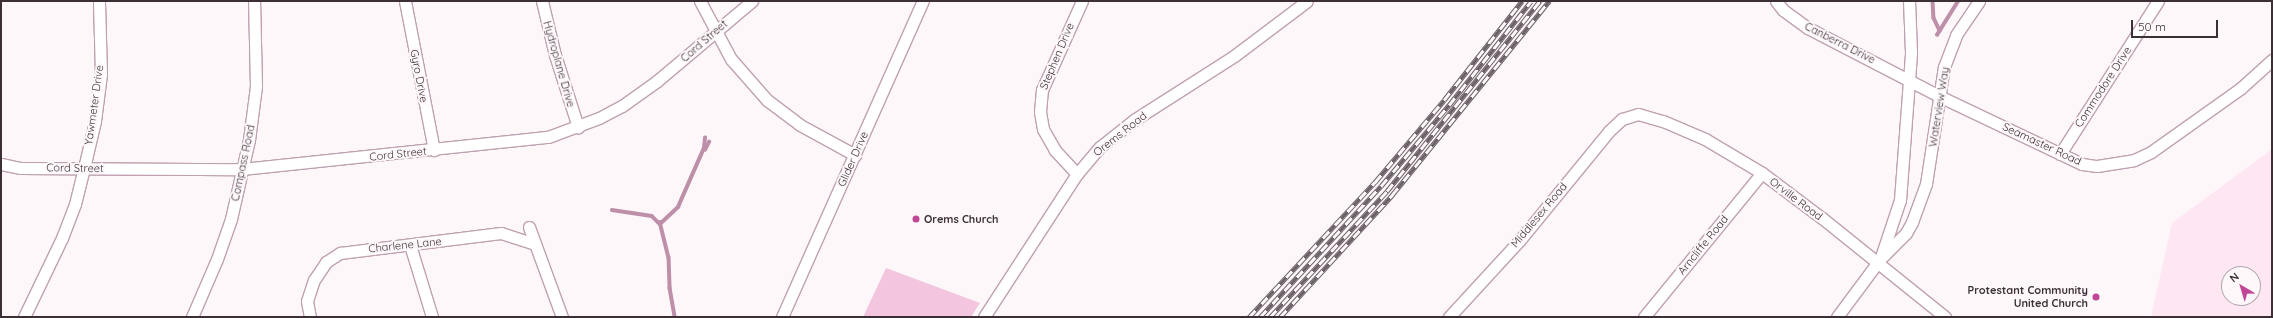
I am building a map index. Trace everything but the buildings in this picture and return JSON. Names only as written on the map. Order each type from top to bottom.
[{"type":"street","name":"Yawmeter Drive","points":[[24,317],[62,238],[75,204],[84,168],[94,121],[100,74],[99,1]]},
{"type":"street","name":"Compass Road","points":[[192,317],[217,259],[231,219],[249,140],[256,86],[254,1]]},
{"type":"street","name":"Gyro Drive","points":[[405,1],[434,150]]},
{"type":"street","name":"Hydroplane Drive","points":[[542,1],[561,76],[578,127]]},
{"type":"street","points":[[700,1],[715,31],[742,73],[767,100],[800,125],[855,155]]},
{"type":"street","name":"Cord Street","points":[[1,164],[20,168],[242,169],[536,139],[578,127],[599,118],[638,95],[752,1]]},
{"type":"street","name":"Glider Drive","points":[[782,317],[923,1]]},
{"type":"street","name":"Stephen Drive","points":[[1076,174],[1055,150],[1043,129],[1040,112],[1042,90],[1082,1]]},
{"type":"street","name":"Orems Road","points":[[984,317],[1076,174],[1100,147],[1134,120],[1234,56],[1307,1]]},
{"type":"street","name":"Canberra Drive","points":[[1776,1],[1783,10],[1808,28],[1909,79]]},
{"type":"street","points":[[1836,317],[1879,262],[1900,200],[1911,52],[1909,1]]},
{"type":"street","name":"Waterview Way","points":[[1879,262],[1906,233],[1912,222],[1928,173],[1944,67],[1956,35],[1980,1]]},
{"type":"street","name":"Commodore Drive","points":[[2060,154],[2158,1]]},
{"type":"street","name":"Seamaster Road","points":[[1909,79],[1940,97],[2060,154],[2082,164],[2096,166],[2134,160],[2151,152],[2242,88],[2272,60]]},
{"type":"street","name":"Orville Road","points":[[1630,115],[1645,115],[1682,129],[1734,155],[1762,173],[1822,218],[1879,262],[1945,317]]},
{"type":"street","name":"Middlesex Road","points":[[1449,317],[1519,240],[1609,131],[1630,115]]},
{"type":"street","name":"Arncliffe Road","points":[[1644,317],[1762,173]]},
{"type":"street","points":[[529,227],[562,317]]},
{"type":"street","name":"Charlene Lane","points":[[309,312],[308,294],[314,280],[332,256],[350,251],[501,233],[535,244]]},
{"type":"street","points":[[410,245],[432,317]]},
{"type":"shaded area","points":[[2272,149],[2272,317],[2151,317],[2172,223]]},
{"type":"shaded area","points":[[886,268],[980,303],[971,317],[863,317]]},
{"type":"waterway","points":[[1933,1],[1934,18],[1940,31]]},
{"type":"waterway","points":[[1937,35],[1958,1]]},
{"type":"waterway","points":[[612,210],[652,216],[660,224],[678,207],[704,148],[705,138]]},
{"type":"waterway","points":[[705,150],[709,142]]},
{"type":"waterway","points":[[660,222],[669,257],[670,288],[675,317]]},
{"type":"railway","points":[[1249,317],[1375,182],[1444,100],[1522,1]]},
{"type":"railway","points":[[1260,317],[1381,186],[1449,105],[1531,1]]},
{"type":"railway","points":[[1270,317],[1387,191],[1540,1]]},
{"type":"railway","points":[[1280,317],[1392,195],[1549,1]]},
{"type":"place","name":"Orems Church","points":[[916,219]]},
{"type":"place","name":"Protestant Community United Church","points":[[2096,297]]}]
